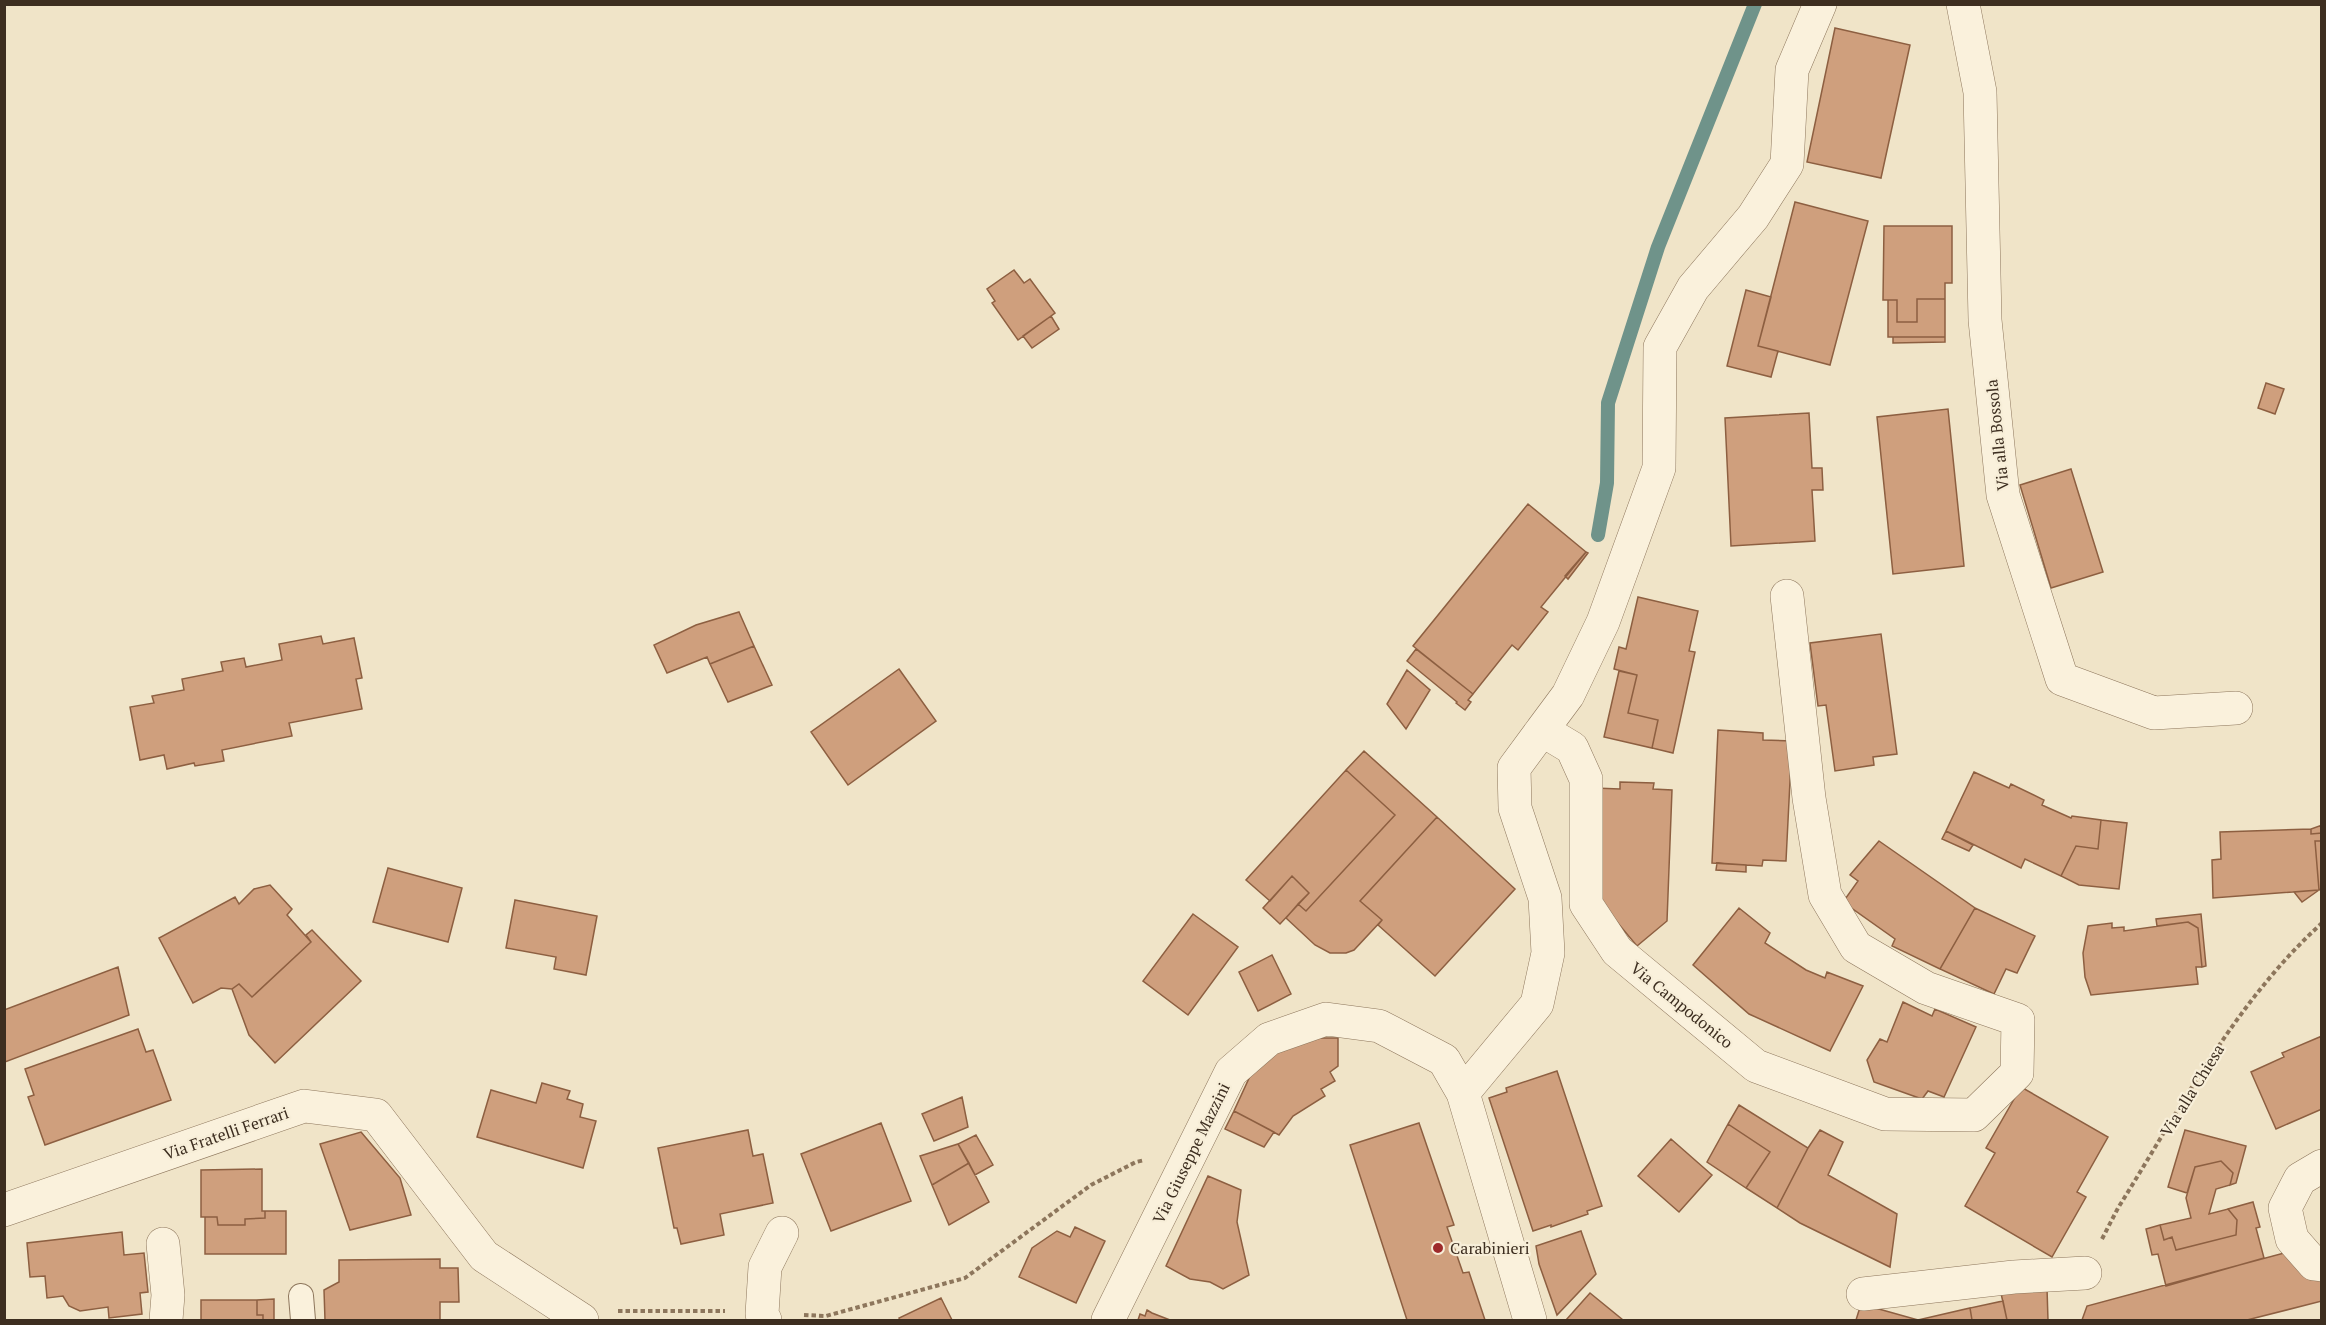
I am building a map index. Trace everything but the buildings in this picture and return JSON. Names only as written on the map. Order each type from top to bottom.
[{"type":"street","points":[[1530,1320],[1463,1093],[1537,1004],[1548,953],[1545,898],[1515,808],[1514,768],[1568,695],[1603,622],[1659,468],[1660,348],[1693,288],[1753,217],[1787,164],[1792,70],[1820,4]]},
{"type":"street","name":"Via alla Bossola","points":[[1963,4],[1980,92],[1985,320],[2003,495],[2062,679],[2154,713],[2236,708]]},
{"type":"street","name":"Via Campodonico","points":[[1542,730],[1572,748],[1586,779],[1586,904],[1617,951],[1756,1066],[1885,1114],[1974,1115],[2017,1073],[2018,1020],[1926,988],[1856,947],[1825,895],[1809,798],[1787,596]]},
{"type":"street","name":"Via Giuseppe Mazzini","points":[[1108,1320],[1231,1072],[1269,1039],[1326,1019],[1379,1026],[1444,1060],[1463,1093]]},
{"type":"street","name":"Via Fratelli Ferrari","points":[[4,1210],[304,1106],[376,1115],[484,1256],[582,1320]]},
{"type":"street","points":[[2322,1166],[2300,1179],[2284,1208],[2292,1239],[2314,1264],[2322,1265]]},
{"type":"street","points":[[765,1320],[762,1314],[765,1267],[782,1233]]},
{"type":"street","points":[[163,1244],[168,1295],[166,1320]]},
{"type":"street","points":[[1863,1294],[2014,1277],[2085,1273]]},
{"type":"lane","points":[[301,1296],[303,1320]]},
{"type":"path","name":"Via alla Chiesa","points":[[2085,1273],[2118,1208],[2236,1019],[2298,945],[2322,923]]},
{"type":"path","points":[[965,1278],[1091,1185],[1136,1162],[1192,1149]]},
{"type":"waterway","points":[[1598,535],[1607,483],[1608,403],[1658,247],[1755,4]]},
{"type":"place","name":"Carabinieri","points":[[1438,1248]]}]
